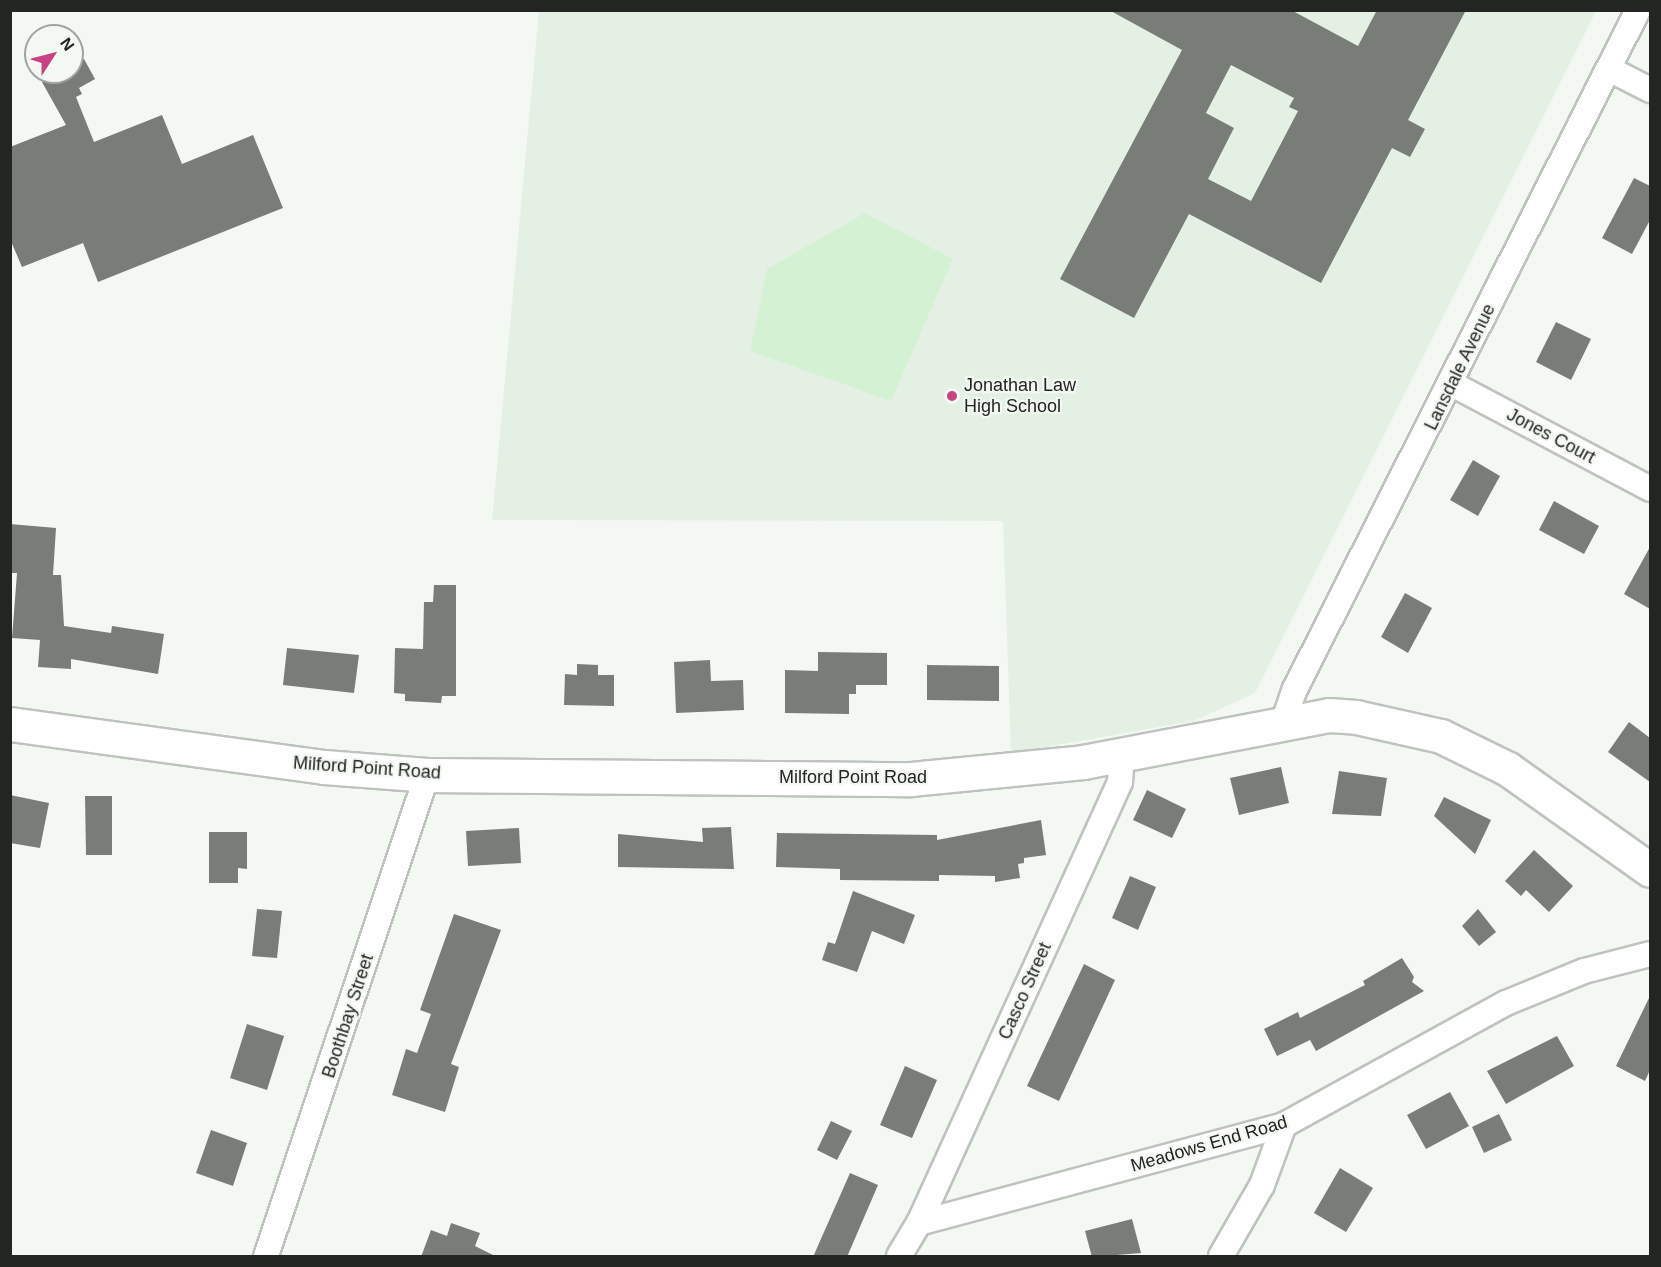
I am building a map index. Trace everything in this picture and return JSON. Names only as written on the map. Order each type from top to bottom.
[{"type":"main road","name":"Milford Point Road","points":[[10,724],[324,767],[427,775],[911,779],[1007,772],[1122,756],[1329,715],[1356,717],[1441,736],[1545,790],[1650,870]]},
{"type":"street","name":"Lansdale Avenue","points":[[1283,723],[1295,688],[1452,384],[1638,10]]},
{"type":"street","points":[[1609,69],[1650,90]]},
{"type":"street","name":"Jones Court","points":[[1452,384],[1650,489]]},
{"type":"street","name":"Casco Street","points":[[919,1223],[1120,782],[1122,756]]},
{"type":"street","name":"Boothbay Street","points":[[266,1257],[427,775]]},
{"type":"street","name":"Meadows End Road","points":[[919,1223],[1284,1125],[1506,1003],[1584,971],[1650,954]]},
{"type":"street","points":[[1221,1257],[1262,1185],[1284,1125]]},
{"type":"street","points":[[899,1257],[919,1223]]},
{"type":"shaded area","name":"Jonathan Law High School","points":[[539,11],[1596,11],[1255,693],[1194,721],[1011,753],[1003,521],[492,520]]},
{"type":"green space","points":[[865,213],[953,259],[891,401],[750,351],[767,269]]},
{"type":"building","points":[[1109,10],[1291,10],[1358,46],[1377,10],[1466,10],[1408,120],[1425,129],[1410,157],[1392,148],[1321,283],[1189,214],[1134,318],[1060,279],[1182,50]],"holes":[[[1231,65],[1294,98],[1289,107],[1298,111],[1251,201],[1208,179],[1234,128],[1206,113]]]},
{"type":"building","points":[[84,59],[95,79],[79,88],[82,94],[76,97],[94,142],[162,115],[182,164],[253,135],[283,208],[98,282],[83,243],[22,267],[10,239],[10,147],[66,125],[43,84],[84,84]]},
{"type":"building","points":[[1634,178],[1650,186],[1650,220],[1632,254],[1602,238]]},
{"type":"building","points":[[1556,322],[1591,339],[1571,380],[1536,362]]},
{"type":"building","points":[[1473,460],[1500,476],[1478,516],[1450,500]]},
{"type":"building","points":[[1554,501],[1599,526],[1584,554],[1539,530]]},
{"type":"building","points":[[10,524],[56,528],[53,575],[61,575],[64,626],[111,633],[112,626],[164,634],[158,674],[71,659],[71,669],[38,667],[40,640],[12,638],[17,573],[10,573]]},
{"type":"building","points":[[1650,547],[1650,609],[1624,594]]},
{"type":"building","points":[[434,585],[456,585],[456,696],[442,696],[441,703],[405,701],[405,694],[394,693],[395,648],[423,649],[424,602],[433,602]]},
{"type":"building","points":[[1405,593],[1432,608],[1408,653],[1381,637]]},
{"type":"building","points":[[287,648],[359,655],[354,693],[283,685]]},
{"type":"building","points":[[818,652],[887,653],[887,685],[856,685],[856,694],[849,694],[849,714],[785,713],[785,670],[818,671]]},
{"type":"building","points":[[710,660],[711,681],[743,680],[744,710],[676,713],[674,662]]},
{"type":"building","points":[[577,664],[598,665],[598,675],[614,675],[614,706],[564,705],[565,674],[577,675]]},
{"type":"building","points":[[927,665],[999,666],[999,701],[927,700]]},
{"type":"building","points":[[1629,722],[1650,738],[1650,782],[1608,752]]},
{"type":"building","points":[[1281,767],[1289,803],[1239,815],[1230,778]]},
{"type":"building","points":[[1339,771],[1387,778],[1381,816],[1332,814]]},
{"type":"building","points":[[1147,790],[1186,809],[1172,838],[1133,820]]},
{"type":"building","points":[[10,795],[49,803],[40,848],[10,843]]},
{"type":"building","points":[[85,796],[112,796],[112,855],[86,855]]},
{"type":"building","points":[[1444,797],[1491,820],[1475,854],[1434,816]]},
{"type":"building","points":[[1041,820],[1046,855],[1024,858],[1024,863],[1018,864],[1020,878],[995,882],[995,876],[939,875],[939,881],[840,880],[840,869],[776,867],[777,833],[937,835],[937,840]]},
{"type":"building","points":[[731,827],[734,869],[618,867],[618,834],[703,842],[702,828]]},
{"type":"building","points":[[519,828],[521,863],[468,866],[466,831]]},
{"type":"building","points":[[209,832],[247,832],[247,869],[238,868],[238,883],[209,883]]},
{"type":"building","points":[[1534,850],[1573,886],[1549,912],[1526,890],[1521,896],[1505,881]]},
{"type":"building","points":[[1130,876],[1156,887],[1138,930],[1112,918]]},
{"type":"building","points":[[853,891],[915,915],[904,944],[872,931],[857,972],[822,960],[828,942],[835,944]]},
{"type":"building","points":[[257,909],[282,911],[277,958],[252,956]]},
{"type":"building","points":[[1478,909],[1496,932],[1479,946],[1462,926]]},
{"type":"building","points":[[454,914],[501,930],[451,1064],[459,1067],[445,1112],[392,1095],[406,1049],[417,1053],[431,1014],[420,1010]]},
{"type":"building","points":[[1402,958],[1414,977],[1412,982],[1424,991],[1316,1051],[1310,1040],[1277,1056],[1264,1029],[1298,1012],[1300,1018],[1365,985],[1363,981]]},
{"type":"building","points":[[1084,964],[1115,980],[1059,1101],[1027,1086]]},
{"type":"building","points":[[1650,996],[1650,1070],[1645,1081],[1616,1066]]},
{"type":"building","points":[[247,1024],[284,1036],[267,1090],[230,1078]]},
{"type":"building","points":[[1557,1036],[1574,1066],[1506,1104],[1487,1071]]},
{"type":"building","points":[[905,1066],[937,1080],[912,1138],[880,1125]]},
{"type":"building","points":[[1450,1092],[1469,1126],[1426,1149],[1407,1115]]},
{"type":"building","points":[[1499,1114],[1512,1140],[1484,1153],[1472,1127]]},
{"type":"building","points":[[831,1121],[852,1131],[837,1160],[817,1150]]},
{"type":"building","points":[[211,1130],[247,1143],[233,1186],[196,1173]]},
{"type":"building","points":[[1340,1168],[1373,1188],[1346,1232],[1314,1213]]},
{"type":"building","points":[[850,1173],[878,1185],[847,1257],[813,1257]]},
{"type":"building","points":[[1132,1219],[1141,1253],[1092,1257],[1085,1231]]},
{"type":"building","points":[[451,1223],[480,1233],[475,1246],[497,1257],[421,1257],[431,1230],[447,1236]]},
{"type":"place","name":"Jonathan Law High School","points":[[952,396]]}]
